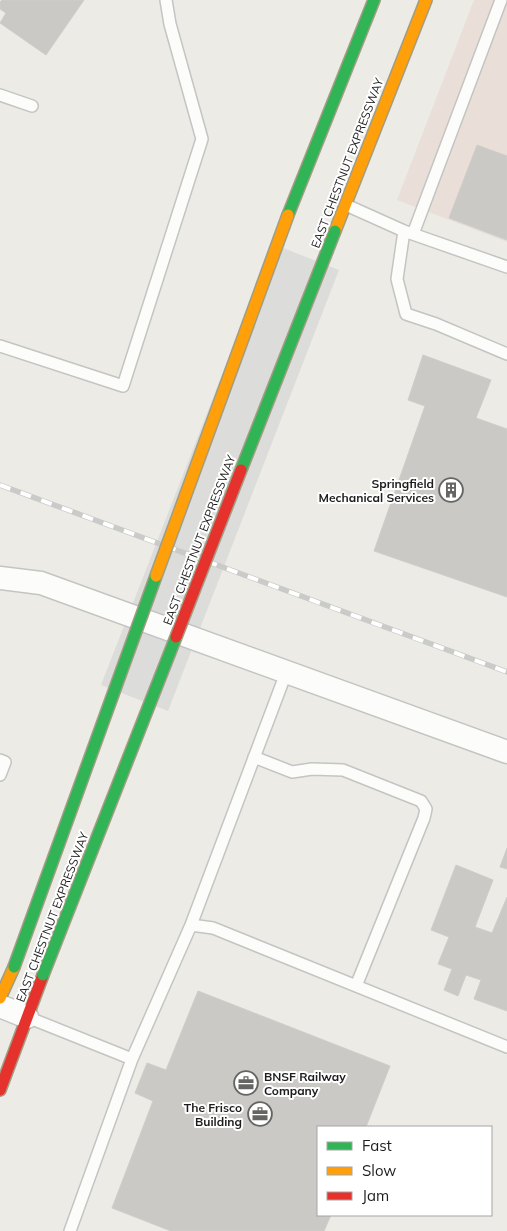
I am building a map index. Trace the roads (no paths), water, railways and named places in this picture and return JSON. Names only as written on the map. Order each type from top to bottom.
[{"type":"main road","name":"EAST CHESTNUT EXPRESSWAY","points":[[0,998],[14,967],[288,215],[374,0]]},
{"type":"main road","name":"EAST CHESTNUT EXPRESSWAY","points":[[0,1090],[43,975],[426,0]]},
{"type":"street","points":[[0,578],[41,583],[507,752]]},
{"type":"street","points":[[0,1006],[28,1017]]},
{"type":"lane","points":[[0,346],[123,386],[202,139],[170,24],[166,0]]},
{"type":"lane","points":[[501,0],[408,232],[397,278],[406,314],[436,324],[507,354]]},
{"type":"lane","points":[[0,95],[32,106]]},
{"type":"lane","points":[[346,205],[408,232],[507,266]]},
{"type":"lane","points":[[70,1231],[132,1059],[191,925],[286,673]]},
{"type":"lane","points":[[254,757],[292,772],[312,768],[343,770],[421,801],[426,809],[356,986]]},
{"type":"lane","points":[[0,775],[2,761]]},
{"type":"lane","points":[[191,925],[213,928],[507,1046]]},
{"type":"lane","points":[[28,1017],[132,1059]]},
{"type":"railway","points":[[0,485],[507,672]]},
{"type":"place","name":"Springfield Mechanical Services","points":[[451,490]]},
{"type":"place","name":"BNSF Railway Company","points":[[246,1083]]},
{"type":"place","name":"The Frisco Building","points":[[260,1114]]}]
